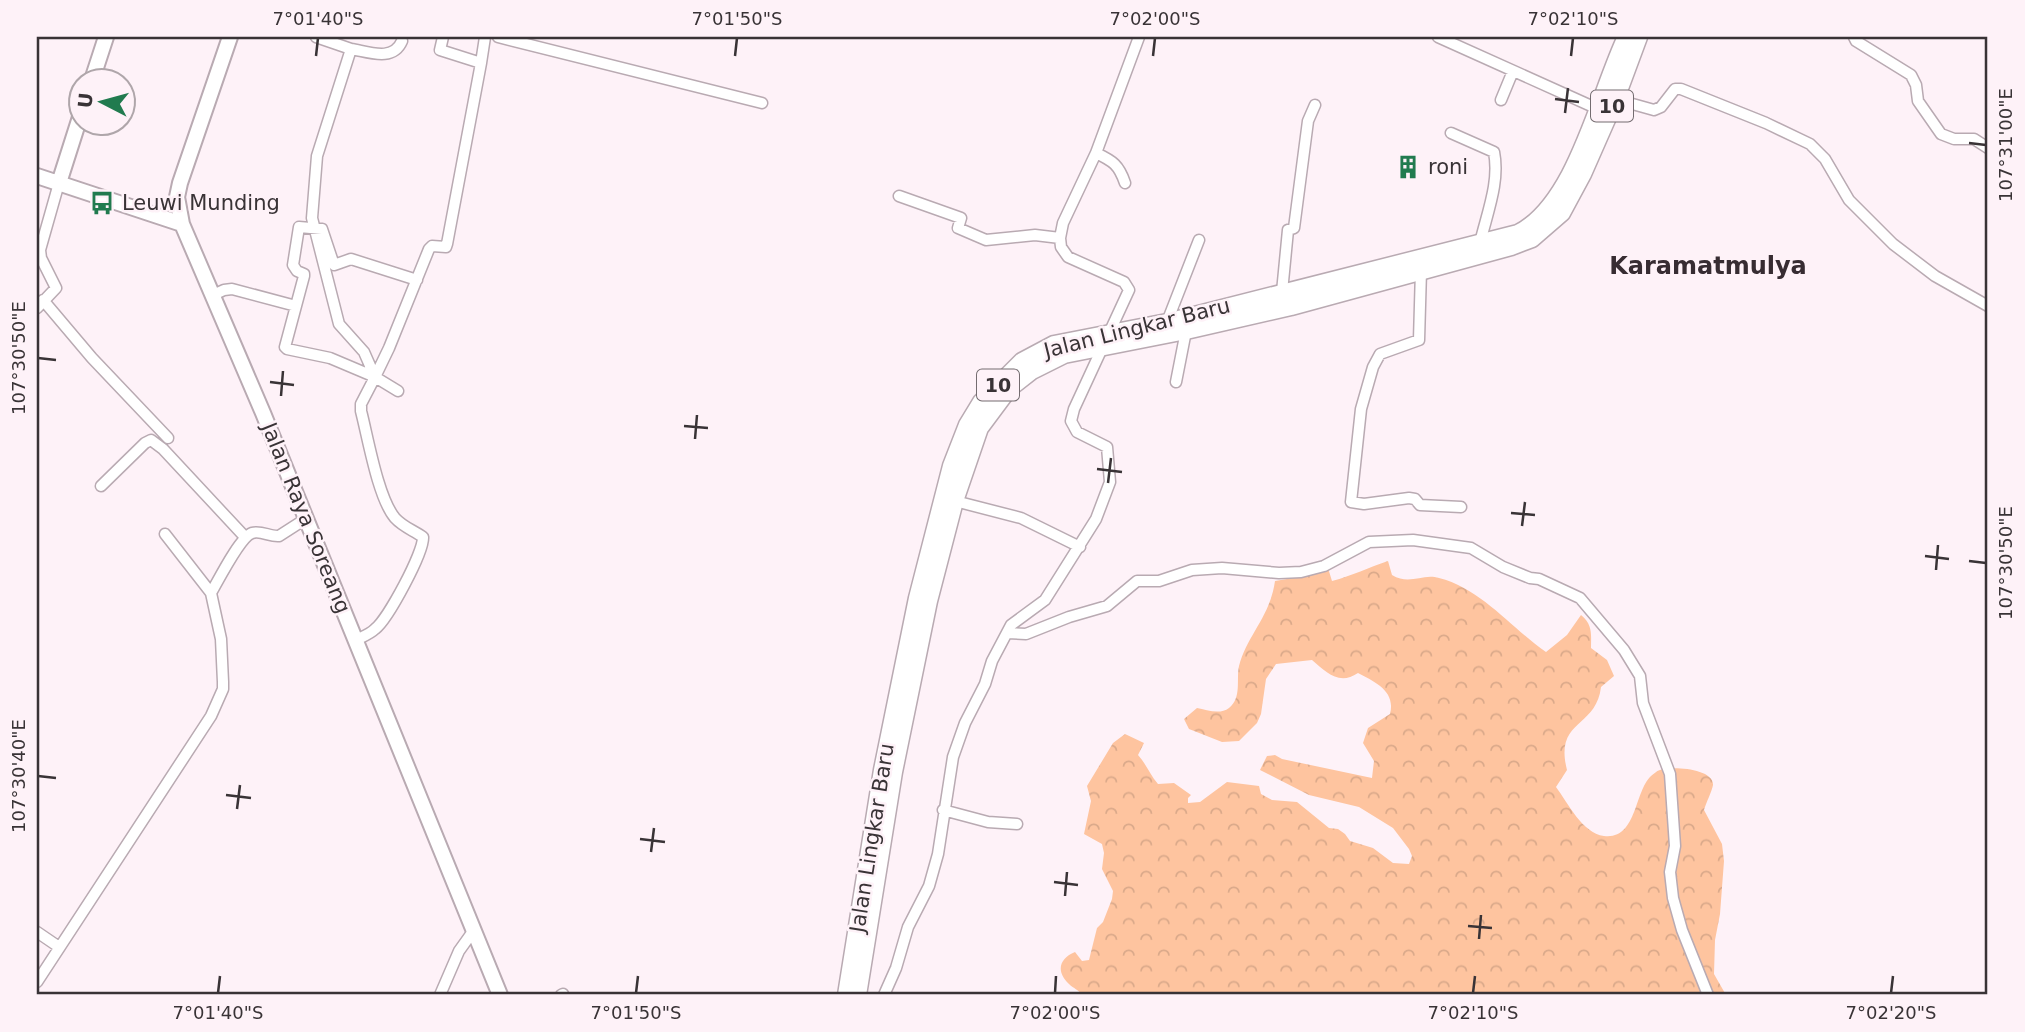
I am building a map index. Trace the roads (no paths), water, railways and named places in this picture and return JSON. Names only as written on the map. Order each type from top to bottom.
[{"type":"highway","name":"Jalan Lingkar Baru","points":[[846,995],[882,770],[917,598],[951,466],[967,425],[981,402],[1022,361],[1055,345],[1186,331],[1291,307],[1532,239],[1562,214],[1583,174],[1626,37]]},
{"type":"highway","name":"Jalan Lingkar Baru","points":[[858,995],[894,772],[929,601],[954,501],[980,428],[1009,389],[1032,370],[1049,361],[1106,340],[1282,292],[1518,233],[1539,220],[1552,204],[1639,37]]},
{"type":"main road","points":[[97,66],[106,37]]},
{"type":"main road","name":"Jalan Raya Soreang","points":[[230,37],[180,183],[177,208],[181,224],[307,518],[500,995]]},
{"type":"main road","points":[[59,183],[74,136]]},
{"type":"main road","points":[[37,176],[181,224]]},
{"type":"street","points":[[316,37],[351,49],[390,54],[399,48],[402,41]]},
{"type":"street","points":[[443,37],[440,50],[481,63]]},
{"type":"street","points":[[356,640],[376,628],[387,613],[423,542],[423,537],[406,528],[393,516],[385,499],[361,404],[371,375],[389,348],[429,249],[432,246],[446,247],[485,37]]},
{"type":"street","points":[[500,37],[762,103]]},
{"type":"street","points":[[884,995],[896,968],[908,927],[929,886],[938,853],[943,810],[957,746],[965,723],[985,684],[992,661],[1015,620],[1045,600],[1080,547],[1096,519],[1110,482],[1107,447],[1077,432],[1071,421],[1074,409],[1129,294],[1128,285],[1068,257],[1063,252],[1060,238],[1063,223],[1096,153],[1139,37]]},
{"type":"street","points":[[1438,37],[1513,71],[1606,101],[1654,110],[1661,107],[1675,89],[1681,89],[1801,138],[1819,152],[1849,200],[1893,244],[1936,275],[1988,306]]},
{"type":"street","points":[[1854,37],[1856,41],[1911,75],[1916,85],[1918,101],[1941,134],[1954,139],[1974,139],[1988,148]]},
{"type":"street","points":[[351,49],[317,156],[312,207],[339,324],[364,352],[371,375]]},
{"type":"street","points":[[1501,100],[1513,71]]},
{"type":"street","points":[[1282,292],[1288,230],[1294,229],[1308,121],[1315,105]]},
{"type":"street","points":[[1451,133],[1494,152],[1495,180],[1480,243]]},
{"type":"street","points":[[1096,153],[1113,161],[1120,168],[1125,183]]},
{"type":"street","points":[[59,183],[40,250],[41,258],[56,288],[40,304],[168,438]]},
{"type":"street","points":[[899,196],[961,218],[958,228],[986,240],[1035,235],[1060,238]]},
{"type":"street","points":[[398,391],[371,375],[330,358],[288,349],[285,343],[304,274],[293,265],[299,227],[316,228],[324,233],[334,265],[351,259],[417,280]]},
{"type":"street","points":[[1167,322],[1199,240]]},
{"type":"street","points":[[1421,271],[1419,340],[1380,354],[1365,394],[1351,502],[1364,504],[1409,498],[1415,499],[1420,505],[1461,507]]},
{"type":"street","points":[[213,296],[232,289],[296,306]]},
{"type":"street","points":[[1176,382],[1186,331]]},
{"type":"street","points":[[102,486],[151,440],[156,442],[245,537]]},
{"type":"street","points":[[954,501],[1021,518],[1080,547]]},
{"type":"street","points":[[211,593],[245,537],[256,532],[279,536],[307,518]]},
{"type":"street","points":[[37,982],[211,716],[223,689],[221,639],[211,593],[165,534]]},
{"type":"street","points":[[1007,633],[1026,634],[1107,606],[1137,581],[1159,581],[1192,570],[1301,572],[1324,566],[1359,546],[1376,540],[1413,540],[1471,548],[1503,567],[1570,593],[1585,603],[1640,676],[1643,703],[1670,774],[1675,846],[1670,872],[1673,898],[1682,930],[1708,995]]},
{"type":"street","points":[[943,810],[988,822],[1017,824]]},
{"type":"street","points":[[440,995],[459,951],[474,930]]},
{"type":"street","points":[[37,932],[59,947]]},
{"type":"place","name":"roni","points":[[1408,167]]},
{"type":"place","name":"Leuwi Munding","points":[[102,203]]},
{"type":"district","name":"Karamatmulya","points":[[1708,266]]}]
